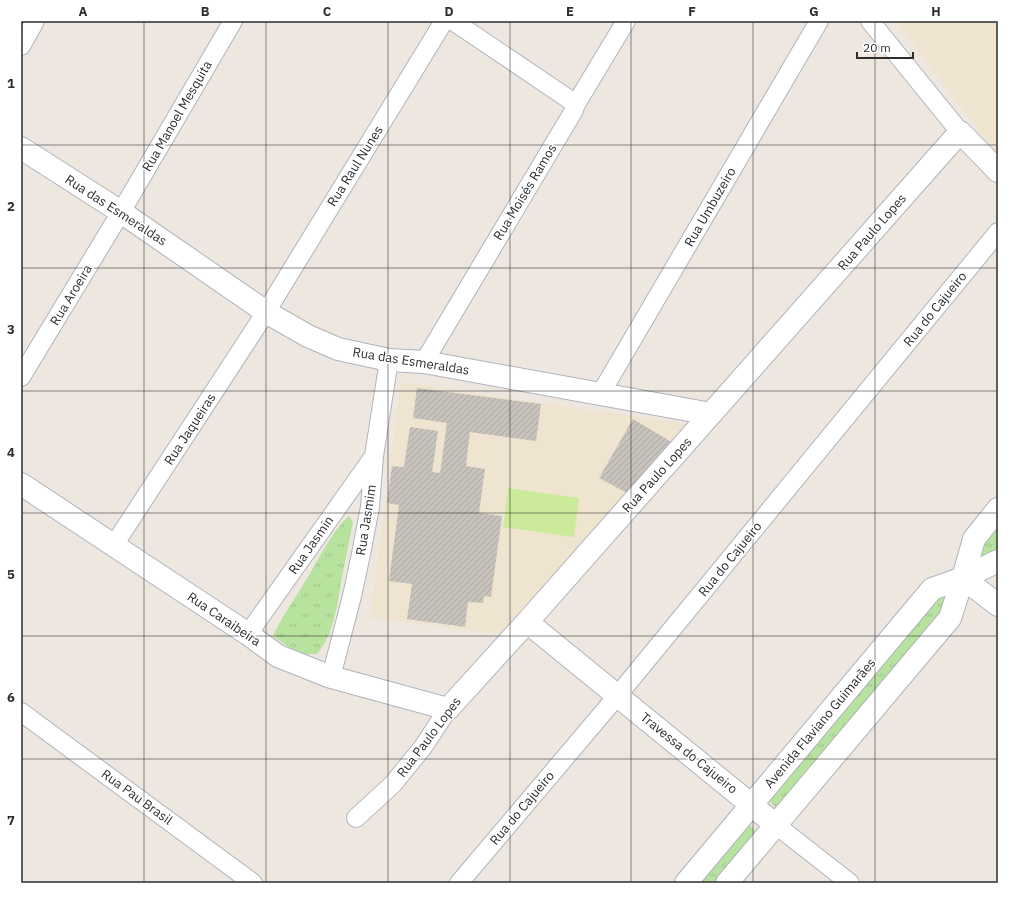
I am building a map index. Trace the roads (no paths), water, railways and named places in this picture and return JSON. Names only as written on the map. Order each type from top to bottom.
[{"type":"street","points":[[21,46],[35,21]]},
{"type":"street","name":"Rua Manoel Mesquita","points":[[121,212],[233,21]]},
{"type":"street","name":"Rua Raul Nunes","points":[[266,312],[444,21]]},
{"type":"street","points":[[453,21],[576,104]]},
{"type":"street","name":"Rua Moisés Ramos","points":[[424,362],[626,21]]},
{"type":"street","name":"Rua Umbuzeiro","points":[[601,393],[818,21]]},
{"type":"street","points":[[870,21],[960,132],[998,171]]},
{"type":"street","name":"Rua Paulo Lopes","points":[[356,818],[393,784],[423,747],[448,709],[527,622],[960,132]]},
{"type":"street","name":"Rua das Esmeraldas","points":[[21,148],[121,212],[266,312],[308,336],[338,349],[389,360],[424,362],[711,414]]},
{"type":"street","name":"Rua Aroeira","points":[[21,378],[121,212]]},
{"type":"street","name":"Rua do Cajueiro","points":[[459,883],[618,695],[998,232]]},
{"type":"street","name":"Rua Jaqueiras","points":[[114,545],[266,312]]},
{"type":"street","name":"Rua Jasmim","points":[[331,677],[352,596],[370,507],[374,456],[389,360]]},
{"type":"street","name":"Rua Jasmin","points":[[248,634],[374,456]]},
{"type":"street","name":"Rua Caraibeira","points":[[21,484],[248,634],[278,656],[331,677],[448,709]]},
{"type":"street","points":[[727,883],[950,618],[974,538],[998,510]]},
{"type":"street","name":"Avenida Flaviano Guimarães","points":[[686,883],[932,589],[963,578],[998,561]]},
{"type":"street","points":[[963,578],[998,604]]},
{"type":"street","name":"Travessa do Cajueiro","points":[[527,622],[776,825],[850,883]]},
{"type":"street","name":"Rua Pau Brasil","points":[[21,712],[254,883]]}]
